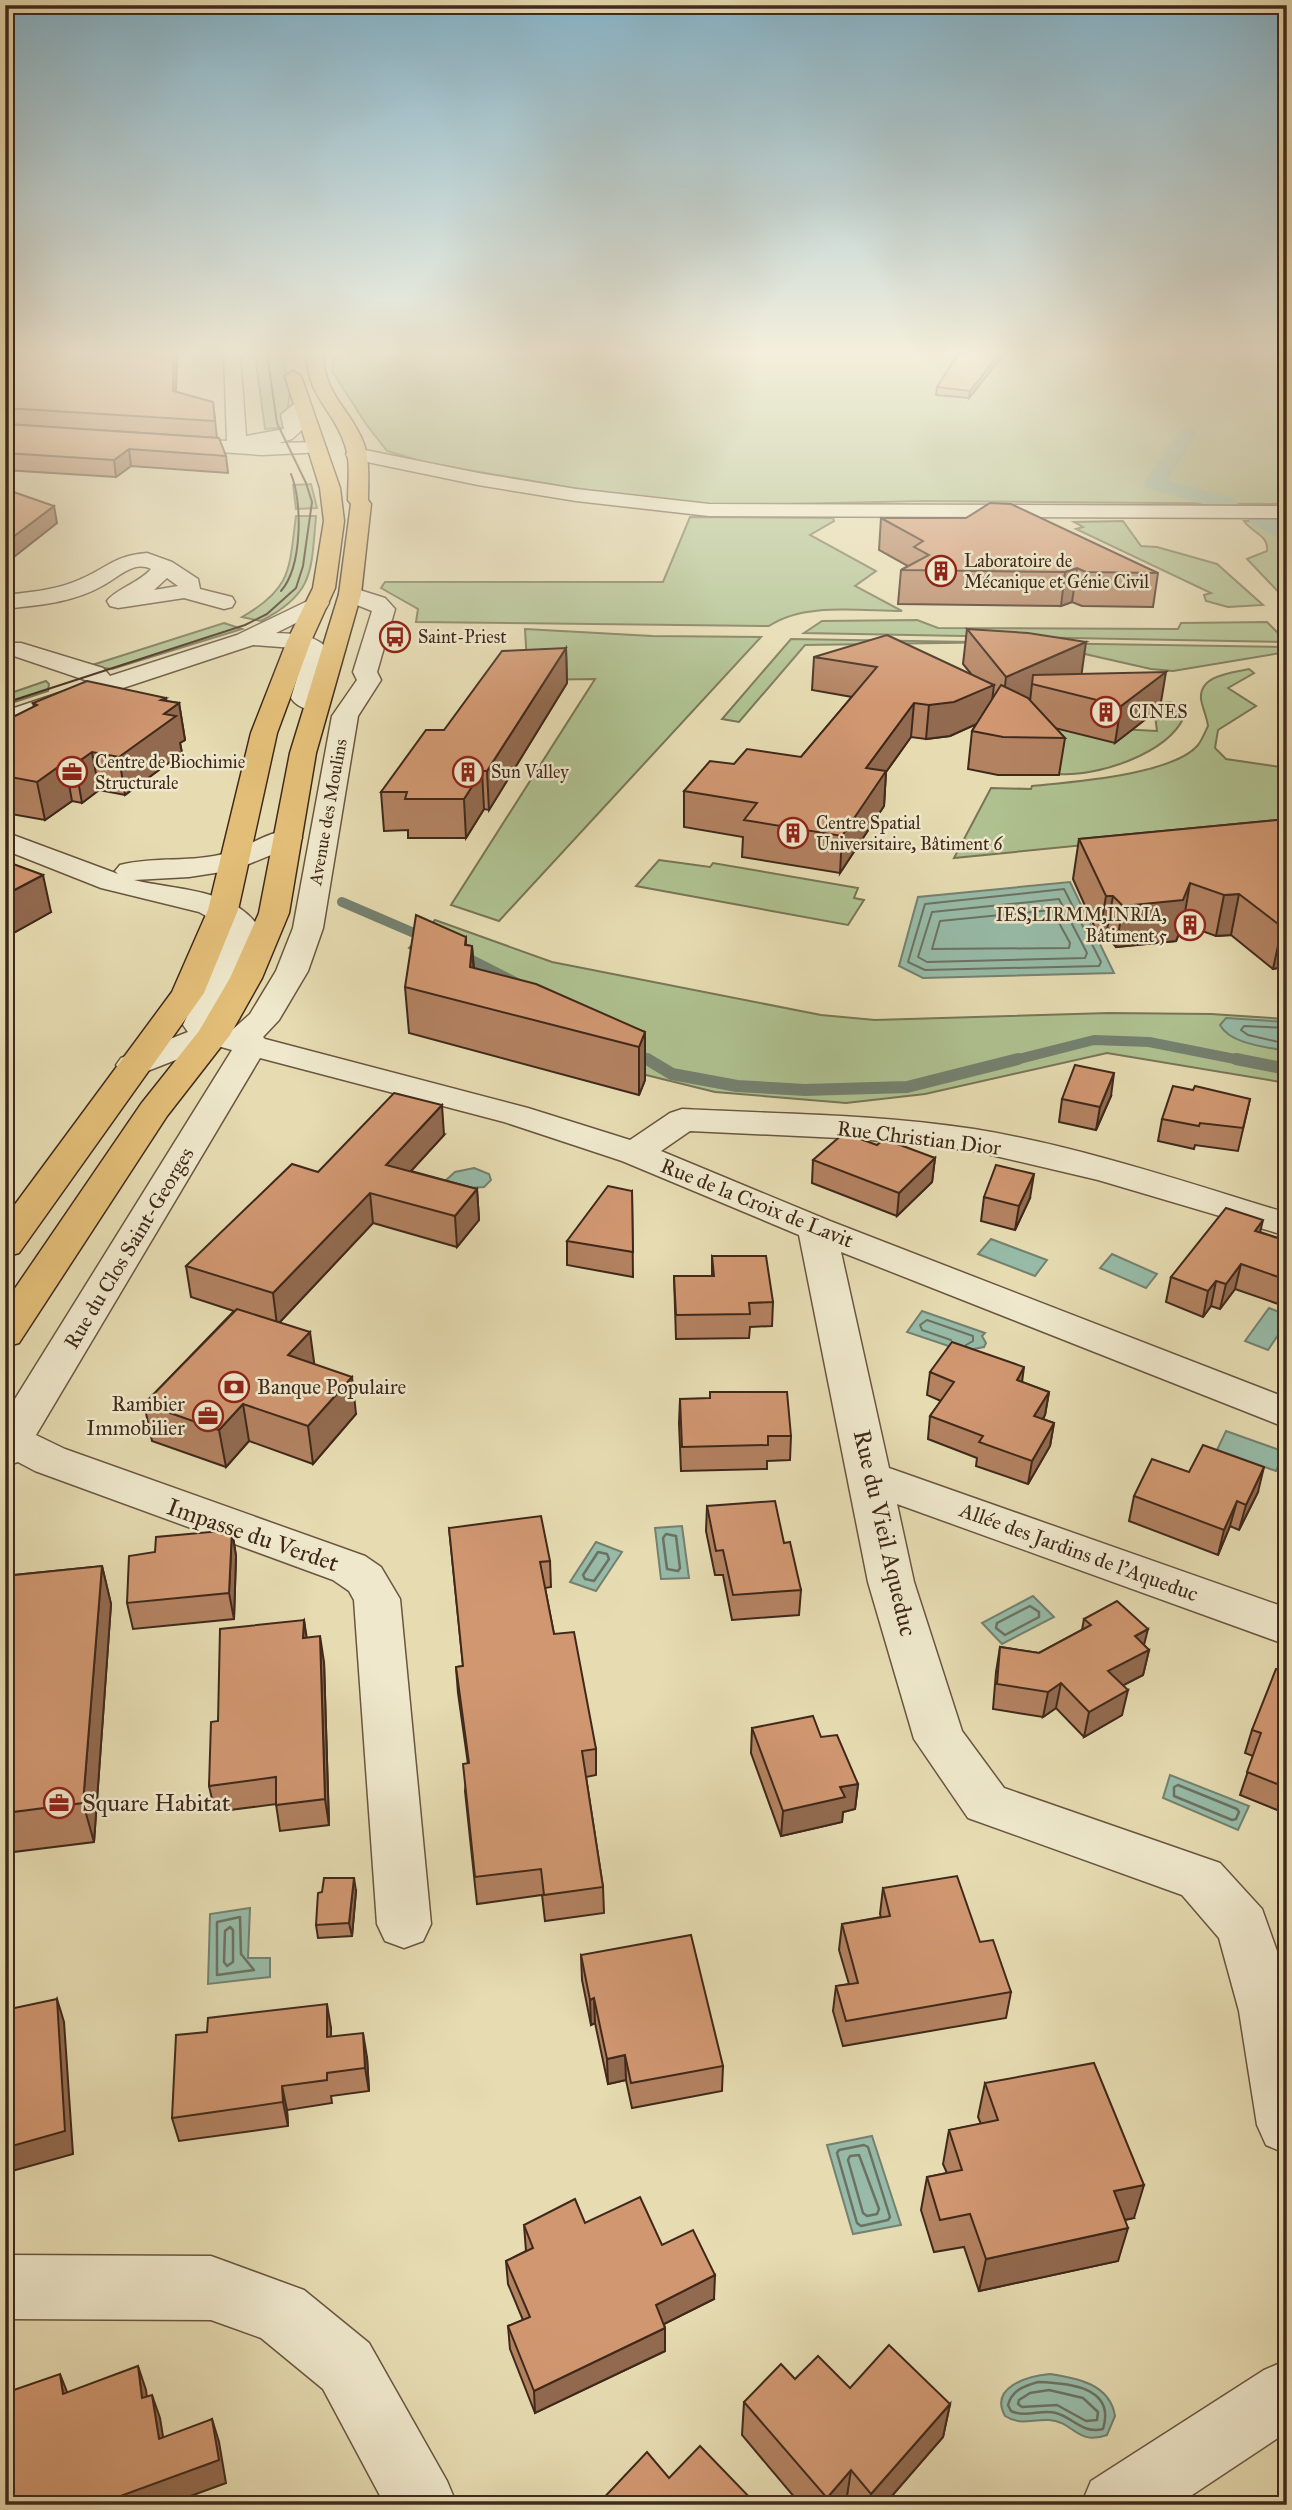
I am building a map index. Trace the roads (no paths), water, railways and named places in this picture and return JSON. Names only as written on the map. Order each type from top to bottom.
[{"type":"main road","points":[[5,1245],[133,1065],[188,993],[223,910],[264,733],[299,640],[324,588],[334,521],[325,471]]},
{"type":"main road","name":"Avenue des Moulins","points":[[5,1334],[153,1111],[235,1040],[246,978],[274,914],[303,753],[350,594],[361,504],[358,500],[357,471]]},
{"type":"street","points":[[368,471],[393,476],[414,474],[478,479]]},
{"type":"street","points":[[383,471],[478,479],[634,503],[726,511],[1287,512]]},
{"type":"street","points":[[5,602],[61,595],[92,583],[128,561],[146,559],[190,584],[186,592]]},
{"type":"street","points":[[12,634],[138,593],[157,578],[164,567]]},
{"type":"street","points":[[118,601],[186,592],[224,602]]},
{"type":"street","name":"Avenue des Moulins","points":[[133,1065],[235,1040],[263,1020],[292,971],[308,929],[345,716],[369,680],[365,672],[384,609],[377,603],[350,594]]},
{"type":"street","points":[[5,719],[134,668],[176,655],[207,653],[245,640],[318,603]]},
{"type":"street","points":[[12,634],[98,681]]},
{"type":"street","points":[[12,634],[26,662],[49,673],[58,682],[57,692],[38,708]]},
{"type":"street","points":[[245,640],[299,640],[317,651],[303,698],[316,704]]},
{"type":"street","points":[[82,868],[136,872],[189,868],[234,861],[288,838]]},
{"type":"street","points":[[5,840],[82,868],[113,883],[193,898],[223,910],[243,926],[199,1025],[235,1040]]},
{"type":"street","name":"Rue de la Croix de Lavit","points":[[235,1040],[516,1115],[635,1153],[817,1229],[1287,1414]]},
{"type":"street","name":"Rue du Clos Saint-Georges","points":[[8,1445],[235,1040]]},
{"type":"street","name":"Rue Christian Dior","points":[[635,1153],[682,1120],[861,1128],[974,1140],[1108,1171],[1287,1225]]},
{"type":"street","name":"Rue du Vieil Aqueduc","points":[[817,1229],[891,1582],[939,1740],[986,1803],[1201,1879],[1243,1926],[1268,2011],[1287,2125]]},
{"type":"street","name":"Impasse du Verdet","points":[[8,1445],[349,1568],[365,1580],[377,1599],[404,1924]]},
{"type":"street","name":"Allée des Jardins de l'Aqueduc","points":[[871,1478],[1287,1627]]},
{"type":"street","points":[[5,2287],[211,2288],[281,2313],[346,2366],[423,2505]]},
{"type":"street","points":[[1115,2505],[1287,2393]]},
{"type":"water","points":[[1070,882],[1114,973],[923,978],[899,966],[918,897]]},
{"type":"water","points":[[1226,1018],[1287,1022],[1287,1051],[1249,1044],[1232,1037],[1220,1025]]},
{"type":"water","points":[[474,1168],[489,1174],[491,1180],[484,1187],[435,1190],[455,1172]]},
{"type":"water","points":[[991,1239],[1047,1260],[1035,1276],[978,1254]]},
{"type":"water","points":[[1112,1254],[1157,1274],[1146,1288],[1100,1268]]},
{"type":"water","points":[[1269,1308],[1287,1315],[1287,1322],[1268,1350],[1245,1341]]},
{"type":"water","points":[[922,1311],[985,1333],[982,1336],[986,1343],[984,1347],[969,1353],[907,1332]]},
{"type":"water","points":[[1226,1431],[1285,1452],[1276,1471],[1217,1450]]},
{"type":"water","points":[[682,1526],[689,1578],[661,1579],[655,1528]]},
{"type":"water","points":[[596,1542],[622,1552],[596,1591],[570,1582]]},
{"type":"water","points":[[1033,1596],[1054,1617],[1002,1644],[982,1623]]},
{"type":"water","points":[[1170,1775],[1249,1806],[1238,1830],[1163,1798]]},
{"type":"water","points":[[250,1908],[248,1958],[270,1958],[270,1977],[208,1984],[210,1914]]},
{"type":"water","points":[[872,2136],[901,2225],[853,2234],[827,2145]]},
{"type":"water","points":[[1050,2374],[1091,2384],[1107,2396],[1115,2416],[1107,2435],[1089,2437],[1057,2421],[1021,2421],[1005,2416],[1001,2406],[1006,2390],[1031,2377]]},
{"type":"waterway","points":[[1163,471],[1155,483],[1227,504]]},
{"type":"waterway","points":[[1259,519],[1287,535]]},
{"type":"waterway","points":[[342,902],[428,939]]},
{"type":"waterway","points":[[458,953],[519,984]]},
{"type":"waterway","points":[[1011,1061],[1094,1040],[1149,1042],[1245,1061]]},
{"type":"waterway","points":[[632,1050],[650,1061]]},
{"type":"waterway","points":[[647,1059],[672,1074],[737,1086],[805,1090],[907,1087],[1018,1059]]},
{"type":"waterway","points":[[1236,1059],[1287,1069]]},
{"type":"tram line","points":[[5,703],[245,625],[267,614],[296,588],[303,566],[312,502],[300,471]]},
{"type":"tram line","points":[[281,591],[288,580],[297,551],[299,517],[291,474]]},
{"type":"place","name":"Laboratoire de Mécanique et Génie Civil","points":[[941,571]]},
{"type":"place","name":"Saint-Priest","points":[[395,637]]},
{"type":"place","name":"CINES","points":[[1106,712]]},
{"type":"place","name":"Centre de Biochimie Structurale","points":[[72,772]]},
{"type":"place","name":"Sun Valley","points":[[468,772]]},
{"type":"place","name":"Centre Spatial Universitaire, Bâtiment 6","points":[[793,833]]},
{"type":"place","name":"IES,LIRMM,INRIA, Bâtiment 5","points":[[1190,925]]},
{"type":"place","name":"Banque Populaire","points":[[234,1387]]},
{"type":"place","name":"Rambier Immobilier","points":[[208,1416]]},
{"type":"place","name":"Square Habitat","points":[[59,1803]]}]
